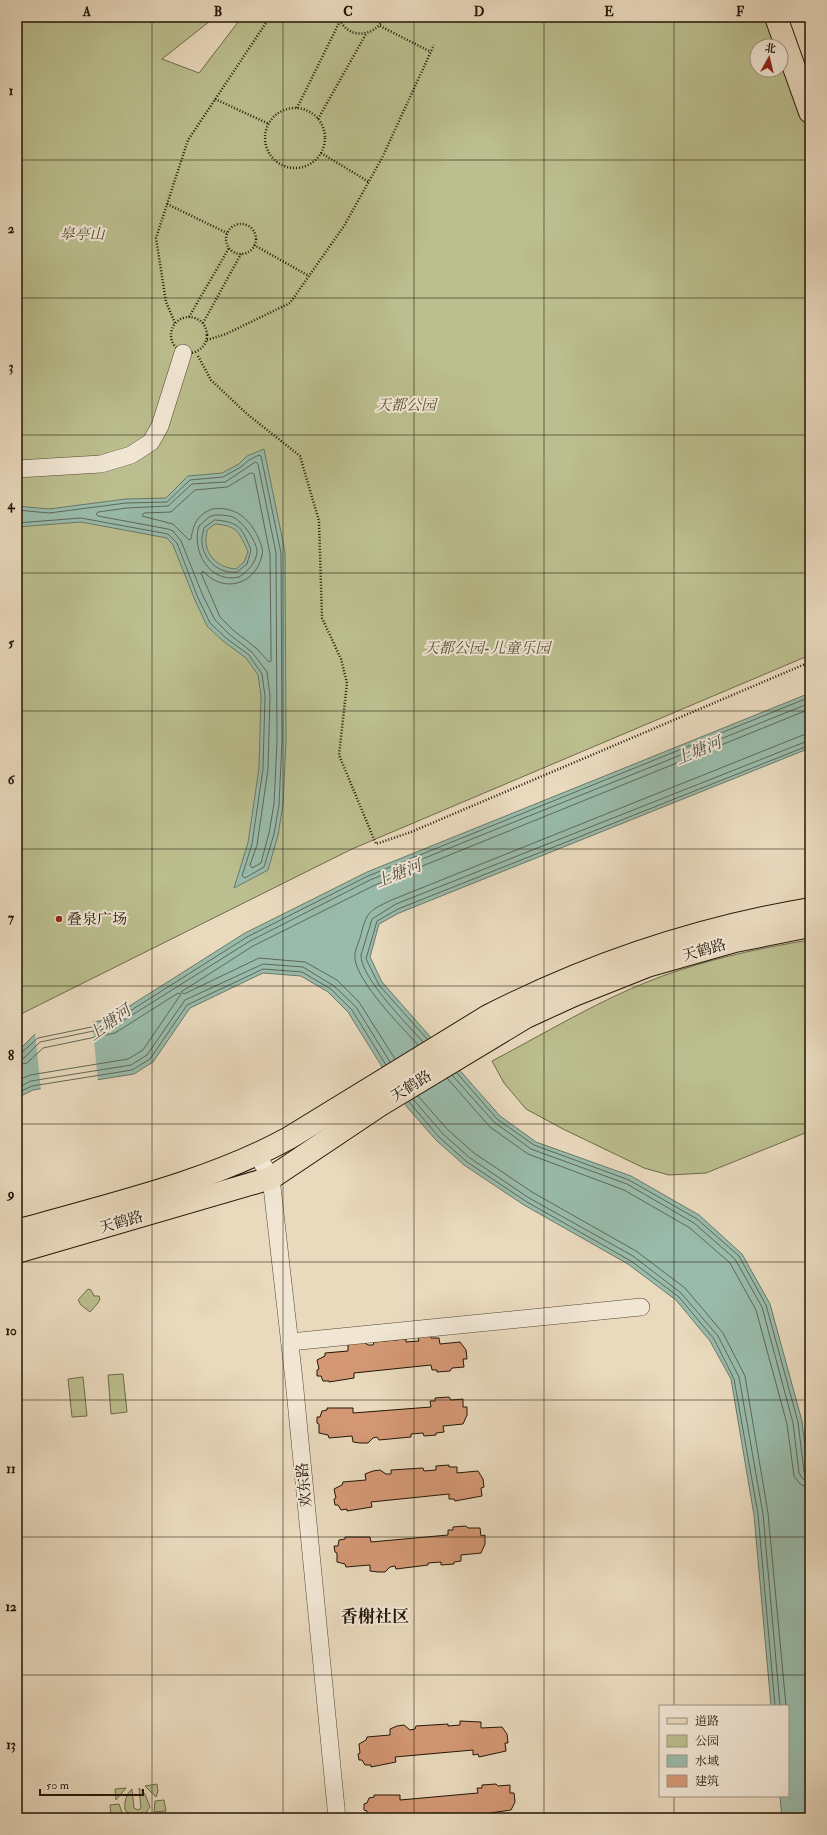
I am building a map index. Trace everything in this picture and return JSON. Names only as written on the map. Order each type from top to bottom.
[{"type":"main road","points":[[776,17],[810,112]]},
{"type":"main road","name":"天鹤路","points":[[17,1252],[271,1178],[374,1098],[488,1016],[522,999],[594,968],[640,952],[734,924],[810,909]]},
{"type":"main road","name":"天鹤路","points":[[17,1231],[199,1178],[258,1156],[374,1098],[478,1044],[526,1017],[574,995],[647,966],[735,941],[810,926]]},
{"type":"street","points":[[17,469],[101,464],[131,455],[151,442],[160,426],[189,353]]},
{"type":"street","name":"欢东路","points":[[258,1156],[271,1178],[290,1342],[337,1818]]},
{"type":"street","points":[[290,1342],[641,1307]]},
{"type":"path","points":[[175,323],[166,302],[156,238],[188,140],[270,17]]},
{"type":"path","points":[[339,17],[340,21],[350,31],[358,34],[366,34],[380,26],[384,17]]},
{"type":"path","points":[[297,108],[340,21]]},
{"type":"path","points":[[380,26],[431,52]]},
{"type":"path","points":[[318,118],[366,34]]},
{"type":"path","points":[[207,340],[226,334],[290,303],[344,226],[369,182],[382,158],[434,45]]},
{"type":"path","points":[[215,99],[269,124]]},
{"type":"path","points":[[297,108],[311,112],[318,118],[323,126],[325,135],[321,153],[315,160],[306,166],[296,168],[286,166],[276,161],[266,144],[266,134],[269,124],[275,116],[284,110],[297,108]]},
{"type":"path","points":[[321,153],[369,182]]},
{"type":"path","points":[[167,204],[227,233]]},
{"type":"path","points":[[236,225],[246,225],[255,235],[254,245],[249,251],[241,253],[235,252],[229,248],[226,240],[227,233],[236,225]]},
{"type":"path","points":[[254,245],[309,276]]},
{"type":"path","points":[[189,317],[229,248]]},
{"type":"path","points":[[202,323],[241,253]]},
{"type":"path","points":[[189,353],[201,350],[207,340],[207,334],[202,323],[198,319],[189,317],[180,319],[172,328],[171,340],[174,346],[189,353],[211,380],[247,414],[300,456],[319,522],[322,618],[341,659],[347,683],[339,755],[376,844],[411,832],[810,662]]},
{"type":"green space","name":"天都公园","points":[[17,17],[215,17],[162,59],[199,73],[242,17],[779,17],[786,38],[749,38],[749,78],[789,78],[789,49],[810,116],[810,655],[352,849],[17,1016]]},
{"type":"green space","points":[[810,940],[810,1131],[706,1173],[669,1175],[644,1168],[563,1129],[526,1109],[504,1083],[492,1061],[584,1011],[655,979],[728,956]]},
{"type":"green space","points":[[88,1289],[91,1290],[94,1296],[99,1296],[100,1299],[90,1312],[81,1305],[78,1300]]},
{"type":"green space","points":[[123,1374],[127,1412],[111,1414],[108,1375]]},
{"type":"green space","points":[[83,1377],[87,1416],[72,1417],[68,1379]]},
{"type":"green space","points":[[157,1784],[158,1791],[156,1797],[145,1786]]},
{"type":"green space","points":[[126,1788],[116,1800],[115,1789]]},
{"type":"green space","points":[[139,1788],[145,1794],[150,1807],[142,1818],[134,1818],[125,1810],[125,1801],[128,1793],[132,1789],[134,1808],[138,1810],[141,1808]]},
{"type":"green space","points":[[164,1800],[166,1811],[154,1812],[155,1801]]},
{"type":"green space","points":[[119,1804],[123,1815],[111,1816],[110,1805]]},
{"type":"green space","points":[[165,1813],[166,1818],[147,1818]]},
{"type":"water","points":[[264,449],[285,552],[286,740],[283,805],[278,835],[268,870],[234,888],[248,843],[259,768],[261,696],[258,675],[246,658],[223,641],[207,626],[173,545],[167,538],[81,522],[17,527],[17,506],[49,509],[126,499],[166,498],[188,476],[222,473],[239,464],[247,456]],"holes":[[[215,524],[229,526],[237,531],[248,552],[244,562],[236,569],[220,565],[212,558],[207,549],[207,530]]]},
{"type":"water","name":"上塘河","points":[[810,693],[810,748],[399,913],[379,924],[370,957],[382,982],[500,1116],[536,1142],[631,1176],[699,1215],[742,1254],[770,1304],[802,1421],[810,1488],[810,1818],[782,1818],[780,1797],[789,1797],[789,1705],[771,1705],[754,1515],[731,1379],[710,1341],[676,1300],[628,1264],[524,1205],[464,1165],[436,1140],[407,1107],[348,1012],[328,992],[301,976],[263,973],[190,1008],[153,1062],[134,1074],[33,1090],[17,1098],[17,1052],[35,1034],[109,1019],[245,933],[367,872]]},
{"type":"pier","points":[[92,1021],[98,1082],[41,1091],[35,1032]]},
{"type":"building","points":[[431,1336],[431,1338],[439,1338],[440,1344],[460,1342],[466,1350],[467,1359],[463,1359],[464,1367],[452,1368],[450,1371],[437,1372],[437,1370],[432,1370],[431,1365],[354,1373],[354,1378],[329,1382],[323,1381],[321,1376],[317,1376],[317,1370],[319,1369],[317,1360],[325,1356],[325,1353],[348,1351],[348,1345],[355,1342],[362,1341],[368,1345],[373,1345],[374,1342],[406,1339],[406,1342],[419,1341],[418,1337]]},
{"type":"building","points":[[449,1397],[451,1400],[463,1399],[463,1407],[467,1407],[467,1415],[463,1424],[443,1426],[444,1432],[436,1433],[436,1435],[424,1436],[423,1433],[411,1434],[411,1437],[379,1440],[377,1437],[373,1438],[368,1443],[360,1443],[353,1442],[352,1436],[329,1438],[328,1435],[319,1433],[317,1417],[320,1417],[322,1411],[327,1410],[327,1408],[353,1408],[353,1413],[431,1407],[430,1401],[435,1401],[435,1398]]},
{"type":"building","points":[[449,1465],[449,1467],[457,1467],[457,1473],[478,1471],[483,1479],[484,1487],[481,1488],[482,1496],[455,1501],[454,1499],[449,1499],[449,1494],[371,1502],[372,1507],[347,1511],[347,1509],[341,1510],[338,1505],[335,1505],[334,1499],[336,1498],[334,1489],[342,1485],[343,1482],[366,1480],[365,1474],[373,1471],[380,1470],[386,1474],[391,1474],[391,1470],[423,1468],[424,1471],[436,1470],[436,1466]]},
{"type":"building","points":[[466,1526],[468,1528],[480,1528],[481,1536],[485,1535],[485,1544],[481,1553],[461,1555],[461,1561],[454,1562],[454,1564],[441,1565],[441,1562],[428,1563],[428,1565],[396,1569],[395,1566],[390,1567],[385,1572],[378,1572],[370,1571],[370,1565],[346,1567],[345,1564],[337,1562],[337,1553],[335,1552],[334,1546],[338,1546],[339,1540],[345,1539],[345,1537],[370,1537],[371,1542],[448,1535],[448,1530],[453,1530],[453,1527]]},
{"type":"building","points":[[460,1721],[481,1722],[481,1728],[502,1727],[507,1734],[508,1743],[505,1743],[506,1751],[479,1757],[478,1754],[473,1755],[473,1750],[395,1757],[396,1762],[371,1767],[371,1765],[365,1765],[362,1760],[359,1760],[359,1744],[366,1740],[367,1737],[390,1735],[390,1729],[397,1726],[404,1725],[410,1730],[415,1729],[416,1726],[448,1724],[448,1726],[460,1725]]},
{"type":"building","points":[[496,1784],[498,1786],[510,1785],[510,1793],[514,1793],[515,1802],[511,1810],[490,1813],[491,1818],[367,1818],[367,1811],[364,1810],[364,1804],[367,1803],[369,1798],[374,1797],[374,1795],[400,1795],[400,1800],[478,1793],[477,1788],[482,1788],[482,1785]]},
{"type":"place","name":"叠泉广场","points":[[59,919]]},
{"type":"district","name":"香榭社区","points":[[375,1616]]},
{"type":"park label","name":"皋亭山","points":[[82,234]]},
{"type":"park label","name":"天都公园-儿童乐园","points":[[487,648]]}]
